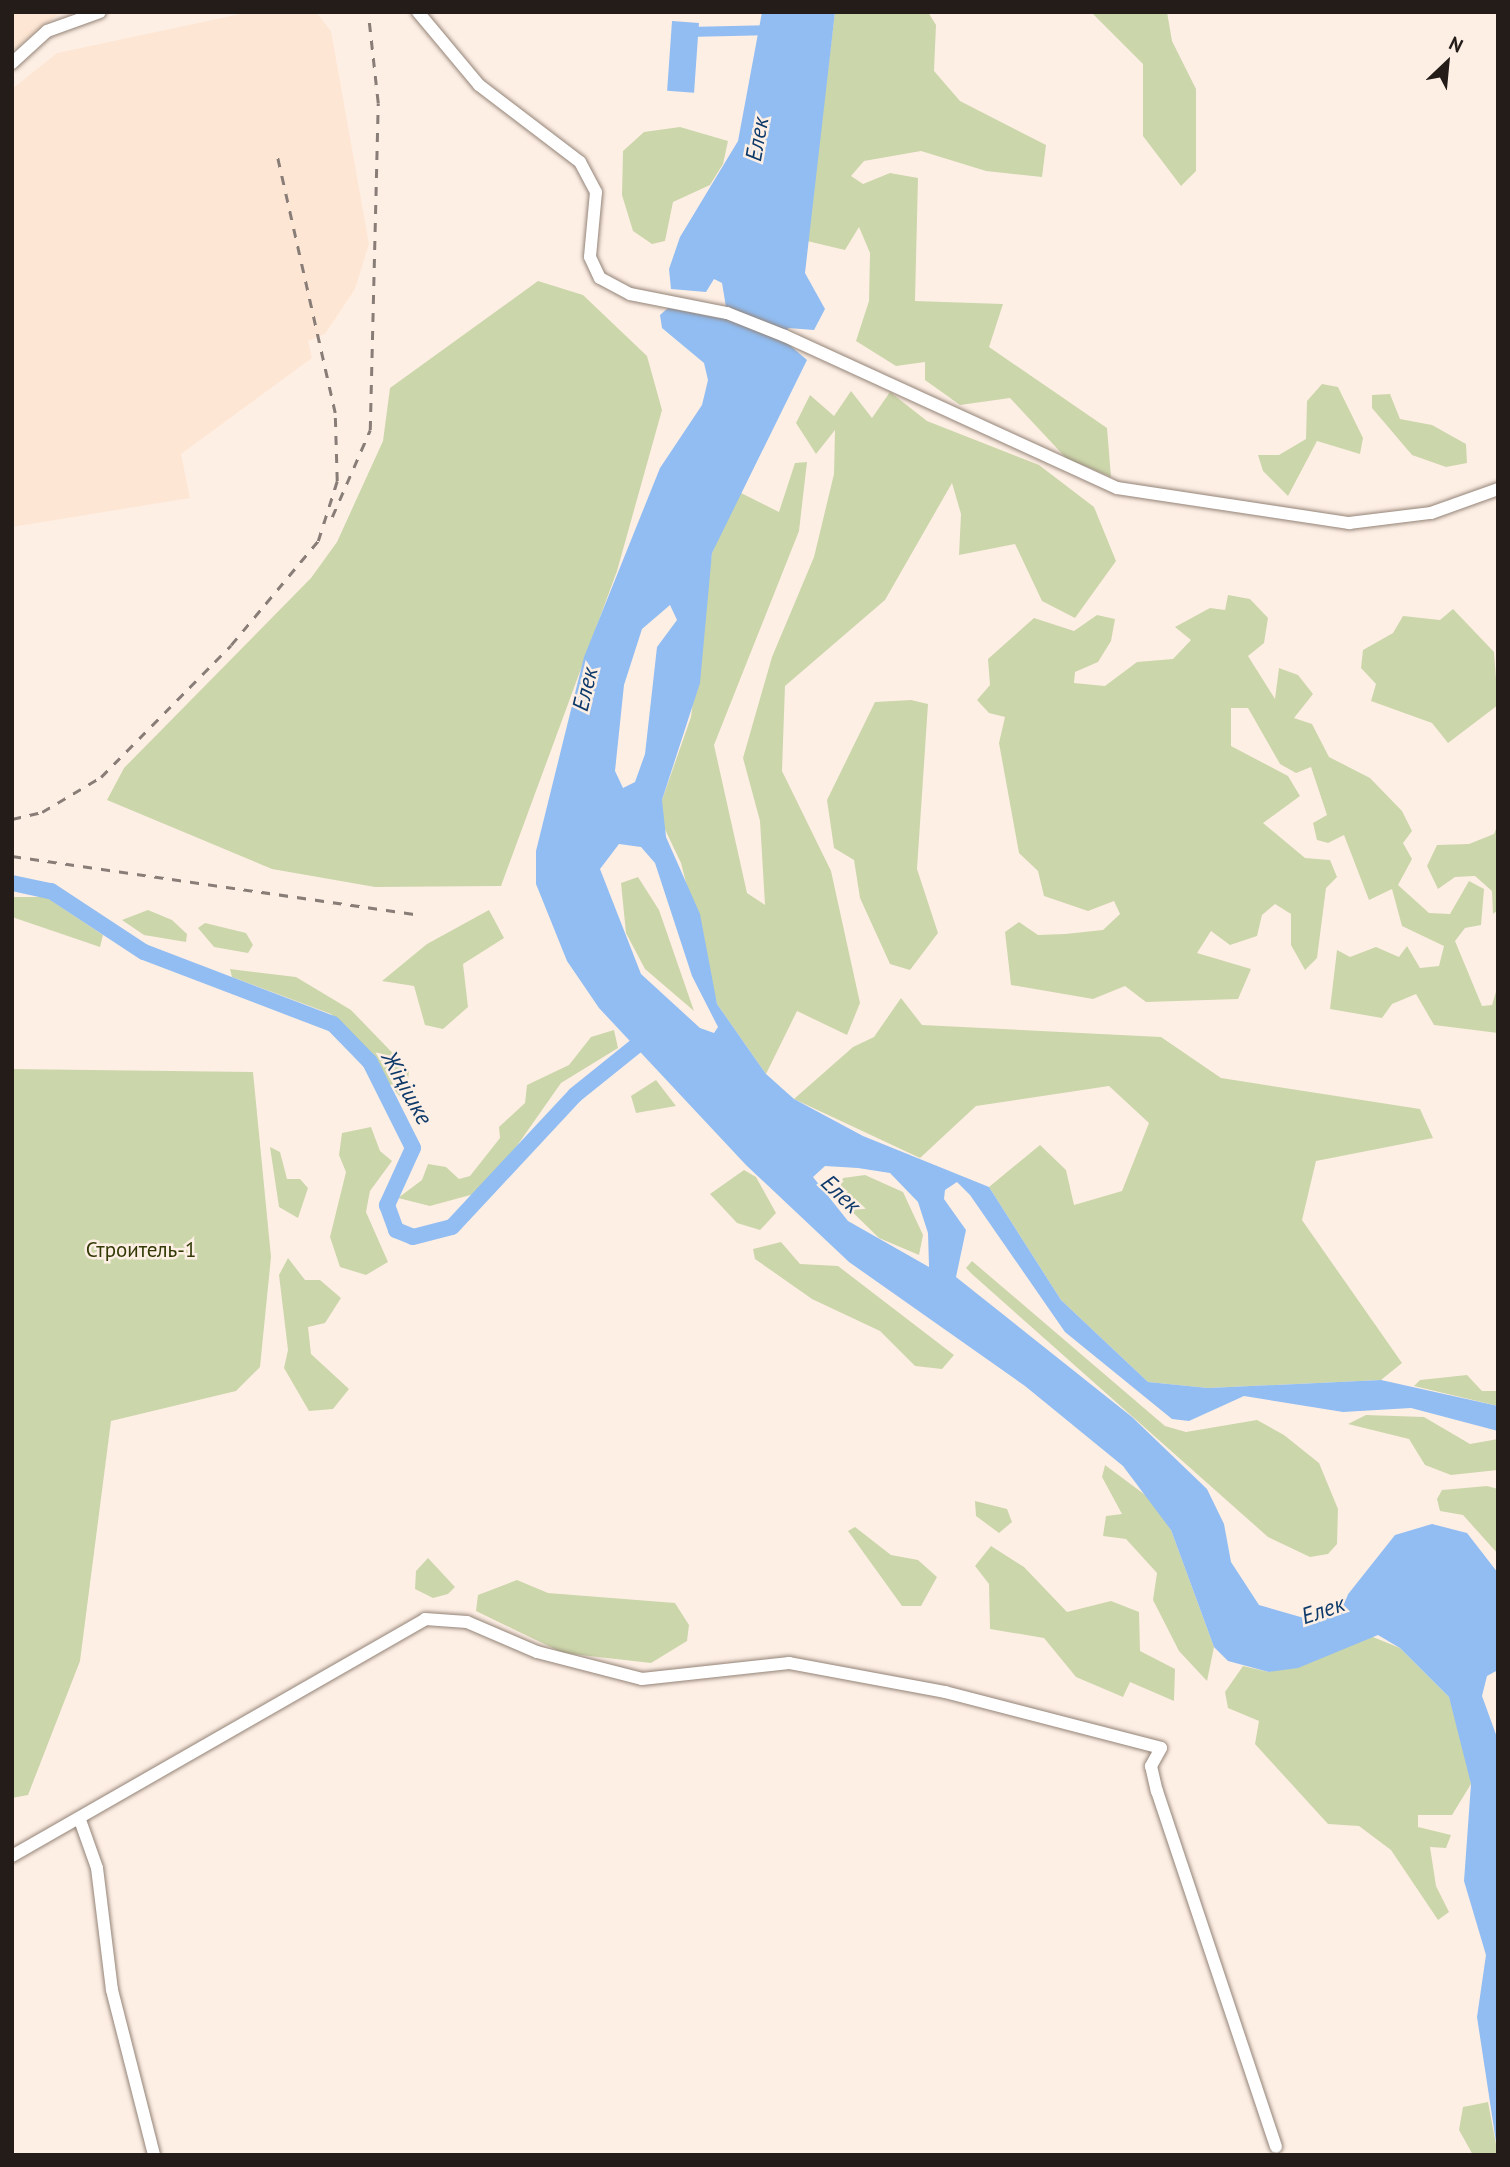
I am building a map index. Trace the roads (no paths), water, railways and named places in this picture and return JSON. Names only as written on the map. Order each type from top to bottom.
[{"type":"street","points":[[12,64],[47,31],[100,12]]},
{"type":"street","points":[[418,12],[479,86],[580,162],[596,192],[590,257],[600,278],[630,294],[727,313],[774,331],[1117,488],[1349,523],[1431,513],[1498,489]]},
{"type":"street","points":[[12,1856],[80,1821],[425,1619],[467,1622],[537,1652],[642,1679],[789,1663],[945,1692],[1161,1748],[1151,1766],[1157,1791],[1276,2147]]},
{"type":"street","points":[[80,1821],[97,1868],[112,1990],[154,2155]]},
{"type":"water","name":"Елек","points":[[762,12],[835,12],[805,273],[825,309],[814,330],[788,328],[786,342],[807,360],[712,553],[700,683],[662,800],[666,837],[700,914],[717,1004],[766,1074],[794,1099],[863,1136],[989,1187],[1061,1300],[1148,1382],[1208,1388],[1381,1380],[1498,1406],[1498,1431],[1411,1408],[1343,1412],[1244,1396],[1189,1421],[1172,1419],[1065,1332],[970,1195],[957,1182],[945,1190],[944,1199],[966,1230],[956,1277],[1132,1417],[1207,1489],[1224,1524],[1231,1562],[1259,1605],[1318,1622],[1330,1617],[1395,1535],[1432,1524],[1467,1533],[1498,1573],[1498,1670],[1487,1676],[1482,1696],[1498,1740],[1498,2155],[1477,2017],[1486,1955],[1464,1881],[1471,1784],[1449,1697],[1400,1648],[1378,1635],[1298,1668],[1269,1672],[1228,1661],[1214,1647],[1171,1530],[1123,1466],[1025,1386],[849,1262],[746,1165],[599,1008],[567,961],[536,884],[536,851],[584,657],[660,468],[702,405],[708,380],[704,363],[662,328],[660,315],[668,308],[719,318],[727,313],[722,283],[714,279],[706,292],[671,289],[669,269],[680,237],[738,141]],"holes":[[[670,605],[677,620],[657,647],[645,754],[635,782],[623,788],[615,771],[624,685],[642,629]],[[619,844],[641,847],[655,863],[692,976],[718,1027],[714,1033],[700,1028],[641,974],[600,869]],[[825,1166],[890,1173],[918,1202],[928,1233],[929,1267],[848,1221],[813,1177]]]},
{"type":"water","points":[[672,21],[699,23],[694,93],[667,91]]},
{"type":"waterway","points":[[688,32],[771,30]]},
{"type":"waterway","name":"Жіңішке","points":[[12,883],[51,891],[144,952],[333,1024],[370,1062],[413,1148],[387,1205],[396,1230],[413,1237],[452,1227],[575,1095],[652,1033]]},
{"type":"railway","points":[[332,517],[370,430],[378,103],[368,12]]},
{"type":"railway","points":[[12,819],[42,812],[101,777],[231,645],[318,541],[337,481],[335,413],[276,152]]},
{"type":"railway","points":[[12,856],[416,914]]},
{"type":"park label","name":"Строитель-1","points":[[141,1250]]}]
